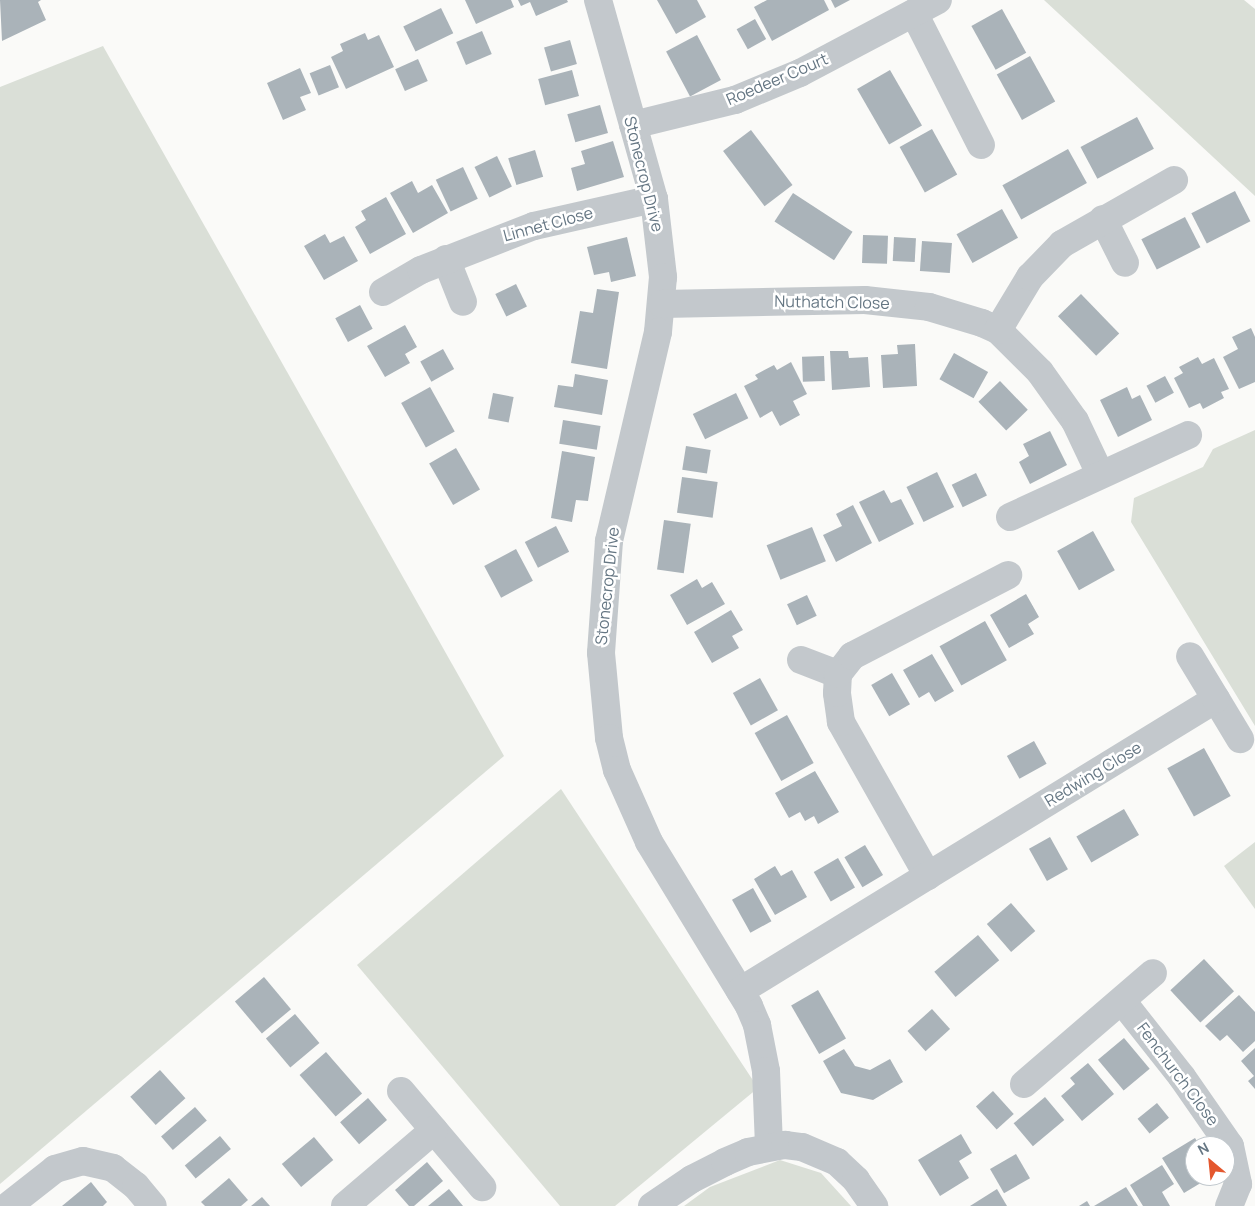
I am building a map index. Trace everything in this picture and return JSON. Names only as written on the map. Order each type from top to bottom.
[{"type":"street","name":"Stonecrop Drive","points":[[598,0],[654,199],[662,253],[662,304],[609,541],[602,608],[603,696],[609,738],[630,804],[649,842],[740,991],[757,1025],[763,1047],[769,1146]]},
{"type":"street","name":"Roedeer Court","points":[[633,125],[735,100],[800,72],[938,0]]},
{"type":"street","points":[[914,13],[981,145]]},
{"type":"street","points":[[998,330],[1030,277],[1046,258],[1062,244],[1174,180]]},
{"type":"street","name":"Linnet Close","points":[[383,292],[446,259],[534,226],[654,199]]},
{"type":"street","points":[[1103,219],[1124,263]]},
{"type":"street","points":[[446,259],[463,302]]},
{"type":"street","name":"Nuthatch Close","points":[[662,304],[821,300],[896,302],[957,315],[998,330],[1040,372],[1061,398],[1088,445],[1100,474]]},
{"type":"street","points":[[1010,517],[1188,435]]},
{"type":"street","points":[[928,876],[842,722],[837,693],[838,674],[852,656],[1008,575]]},
{"type":"street","points":[[1190,656],[1240,738]]},
{"type":"street","points":[[801,660],[838,674]]},
{"type":"street","name":"Redwing Close","points":[[740,991],[1216,700]]},
{"type":"street","points":[[1024,1084],[1152,973]]},
{"type":"street","name":"Fenchurch Close","points":[[1122,1001],[1182,1077],[1230,1146],[1238,1172],[1239,1198]]},
{"type":"street","points":[[401,1091],[482,1187]]},
{"type":"street","points":[[349,1205],[434,1130]]},
{"type":"street","points":[[652,1206],[692,1179],[725,1162],[769,1146],[802,1147],[837,1162],[856,1180],[874,1206]]},
{"type":"street","points":[[8,1206],[55,1169],[83,1161],[113,1168],[136,1186],[153,1206]]},
{"type":"shaded area","points":[[1044,0],[1244,0],[1255,9],[1255,196]]},
{"type":"shaded area","points":[[103,46],[504,756],[0,1184],[0,87]]},
{"type":"shaded area","points":[[1255,430],[1255,726],[1131,522],[1134,498],[1203,467],[1213,449]]},
{"type":"shaded area","points":[[561,789],[758,1088],[615,1206],[560,1206],[357,965]]},
{"type":"shaded area","points":[[1255,842],[1255,909],[1224,866]]},
{"type":"shaded area","points":[[780,1160],[821,1173],[851,1206],[684,1206],[710,1187]]},
{"type":"building","points":[[0,0],[41,0],[38,2],[46,20],[2,41]]},
{"type":"building","points":[[465,0],[511,0],[514,7],[476,24]]},
{"type":"building","points":[[518,0],[567,0],[568,2],[536,16],[530,2],[521,6]]},
{"type":"building","points":[[657,0],[697,0],[706,17],[676,34]]},
{"type":"building","points":[[767,0],[824,0],[829,10],[772,41],[754,7]]},
{"type":"building","points":[[831,0],[850,0],[835,8]]},
{"type":"building","points":[[441,8],[453,33],[416,52],[403,26]]},
{"type":"building","points":[[1002,9],[1026,53],[996,70],[971,26]]},
{"type":"building","points":[[755,19],[766,39],[748,49],[737,29]]},
{"type":"building","points":[[482,31],[492,54],[466,65],[456,42]]},
{"type":"building","points":[[365,33],[368,40],[379,35],[394,67],[346,89],[331,57],[343,51],[340,44]]},
{"type":"building","points":[[697,35],[721,80],[690,96],[666,51]]},
{"type":"building","points":[[570,40],[577,64],[551,71],[544,47]]},
{"type":"building","points":[[1030,56],[1055,101],[1022,120],[997,74]]},
{"type":"building","points":[[418,59],[428,81],[405,91],[395,69]]},
{"type":"building","points":[[330,65],[339,87],[319,95],[310,73]]},
{"type":"building","points":[[300,68],[311,93],[300,97],[306,110],[283,120],[267,83]]},
{"type":"building","points":[[572,70],[579,96],[545,105],[538,79]]},
{"type":"building","points":[[890,70],[922,125],[889,144],[857,89]]},
{"type":"building","points":[[600,105],[608,133],[575,142],[567,114]]},
{"type":"building","points":[[1137,117],[1154,149],[1097,179],[1080,147]]},
{"type":"building","points":[[932,129],[957,174],[925,192],[900,147]]},
{"type":"building","points":[[751,130],[793,185],[765,206],[723,151]]},
{"type":"building","points":[[613,141],[624,177],[577,191],[571,168],[585,164],[581,151]]},
{"type":"building","points":[[1068,149],[1087,183],[1021,219],[1002,185]]},
{"type":"building","points":[[535,150],[543,177],[516,185],[508,158]]},
{"type":"building","points":[[497,156],[512,187],[489,198],[475,167]]},
{"type":"building","points":[[463,167],[478,199],[451,211],[436,180]]},
{"type":"building","points":[[412,181],[418,193],[432,185],[448,213],[413,233],[390,193]]},
{"type":"building","points":[[1235,191],[1250,221],[1207,244],[1191,213]]},
{"type":"building","points":[[793,193],[853,232],[834,260],[774,222]]},
{"type":"building","points":[[386,197],[406,234],[370,254],[355,227],[366,220],[361,211]]},
{"type":"building","points":[[1002,209],[1018,238],[973,263],[957,234]]},
{"type":"building","points":[[1185,217],[1200,247],[1157,270],[1141,239]]},
{"type":"building","points":[[325,234],[330,243],[344,236],[358,261],[324,280],[304,246]]},
{"type":"building","points":[[863,235],[888,236],[887,264],[862,263]]},
{"type":"building","points":[[627,237],[636,276],[611,282],[609,272],[594,275],[587,247]]},
{"type":"building","points":[[894,237],[916,238],[915,262],[893,261]]},
{"type":"building","points":[[922,241],[952,243],[950,273],[920,271]]},
{"type":"building","points":[[516,284],[527,306],[506,317],[495,294]]},
{"type":"building","points":[[597,289],[619,292],[607,369],[571,363],[580,311],[593,313]]},
{"type":"building","points":[[1081,294],[1119,334],[1096,356],[1058,316]]},
{"type":"building","points":[[360,305],[373,329],[348,342],[335,318]]},
{"type":"building","points":[[405,325],[417,347],[405,354],[410,363],[385,377],[367,346]]},
{"type":"building","points":[[1251,328],[1255,337],[1255,382],[1239,389],[1223,357],[1238,349],[1232,337]]},
{"type":"building","points":[[915,344],[917,386],[883,388],[881,355],[898,354],[897,345]]},
{"type":"building","points":[[443,349],[454,369],[431,382],[420,362]]},
{"type":"building","points":[[830,351],[848,351],[849,358],[868,357],[870,387],[832,390]]},
{"type":"building","points":[[954,353],[988,372],[974,398],[939,379]]},
{"type":"building","points":[[824,356],[825,381],[803,382],[802,357]]},
{"type":"building","points":[[1198,357],[1202,364],[1214,358],[1229,389],[1221,392],[1224,398],[1203,409],[1200,403],[1189,408],[1174,378],[1183,373],[1179,367]]},
{"type":"building","points":[[791,362],[807,394],[793,401],[800,415],[780,426],[772,411],[760,418],[744,386],[758,379],[755,375],[774,365],[777,370]]},
{"type":"building","points":[[575,374],[608,380],[602,415],[554,407],[558,385],[573,387]]},
{"type":"building","points":[[1165,376],[1174,393],[1155,403],[1146,386]]},
{"type":"building","points":[[1000,381],[1028,410],[1006,431],[978,402]]},
{"type":"building","points":[[430,387],[455,432],[426,448],[401,403]]},
{"type":"building","points":[[1127,387],[1132,399],[1140,395],[1152,420],[1118,437],[1100,400]]},
{"type":"building","points":[[493,393],[514,397],[509,423],[488,419]]},
{"type":"building","points":[[736,393],[748,418],[705,439],[693,414]]},
{"type":"building","points":[[563,420],[601,426],[597,450],[559,444]]},
{"type":"building","points":[[1050,431],[1067,465],[1030,484],[1019,462],[1029,456],[1023,444]]},
{"type":"building","points":[[686,446],[711,450],[707,474],[682,470]]},
{"type":"building","points":[[456,448],[480,490],[453,505],[429,464]]},
{"type":"building","points":[[562,451],[595,457],[588,501],[576,500],[572,522],[551,518]]},
{"type":"building","points":[[937,472],[954,507],[924,522],[906,487]]},
{"type":"building","points":[[976,473],[987,495],[963,507],[952,485]]},
{"type":"building","points":[[682,477],[718,482],[713,518],[677,513]]},
{"type":"building","points":[[884,490],[891,503],[901,499],[914,524],[879,542],[859,502]]},
{"type":"building","points":[[853,505],[872,543],[836,562],[823,535],[842,526],[836,514]]},
{"type":"building","points":[[664,520],[691,524],[684,573],[657,570]]},
{"type":"building","points":[[556,526],[569,552],[538,568],[525,542]]},
{"type":"building","points":[[812,527],[826,561],[780,580],[767,545]]},
{"type":"building","points":[[1093,531],[1115,570],[1079,590],[1057,551]]},
{"type":"building","points":[[516,549],[533,581],[501,598],[484,566]]},
{"type":"building","points":[[697,579],[702,588],[712,582],[725,604],[687,625],[670,595]]},
{"type":"building","points":[[1026,594],[1039,617],[1028,624],[1034,634],[1009,648],[990,615]]},
{"type":"building","points":[[807,595],[817,616],[797,625],[787,604]]},
{"type":"building","points":[[731,610],[743,630],[732,636],[739,648],[712,663],[694,632]]},
{"type":"building","points":[[985,621],[1007,660],[961,686],[940,646]]},
{"type":"building","points":[[932,654],[954,691],[935,702],[929,692],[919,698],[903,670]]},
{"type":"building","points":[[892,673],[910,704],[889,716],[871,685]]},
{"type":"building","points":[[760,678],[778,710],[751,725],[733,693]]},
{"type":"building","points":[[787,715],[814,763],[781,781],[755,733]]},
{"type":"building","points":[[1034,741],[1047,764],[1019,779],[1007,756]]},
{"type":"building","points":[[1204,748],[1231,796],[1194,816],[1167,768]]},
{"type":"building","points":[[815,771],[839,812],[818,824],[814,816],[805,821],[800,812],[789,818],[775,793]]},
{"type":"building","points":[[1124,809],[1139,835],[1091,862],[1076,836]]},
{"type":"building","points":[[1050,837],[1068,869],[1047,881],[1029,849]]},
{"type":"building","points":[[865,845],[883,875],[862,887],[844,857]]},
{"type":"building","points":[[838,858],[855,887],[831,901],[814,872]]},
{"type":"building","points":[[775,866],[781,876],[792,870],[807,897],[775,915],[754,879]]},
{"type":"building","points":[[753,888],[771,921],[750,933],[732,900]]},
{"type":"building","points":[[1011,903],[1035,931],[1011,952],[987,924]]},
{"type":"building","points":[[978,935],[999,960],[956,997],[934,972]]},
{"type":"building","points":[[1204,959],[1234,991],[1200,1023],[1170,990]]},
{"type":"building","points":[[264,977],[291,1009],[262,1034],[235,1001]]},
{"type":"building","points":[[818,990],[846,1038],[819,1054],[791,1006]]},
{"type":"building","points":[[1239,995],[1255,1012],[1255,1041],[1243,1052],[1227,1035],[1220,1041],[1205,1026]]},
{"type":"building","points":[[932,1009],[950,1029],[926,1051],[907,1031]]},
{"type":"building","points":[[295,1014],[319,1043],[290,1068],[266,1038]]},
{"type":"building","points":[[1124,1038],[1150,1069],[1124,1090],[1098,1060]]},
{"type":"building","points":[[1255,1048],[1255,1089],[1248,1081],[1254,1076],[1241,1061]]},
{"type":"building","points":[[844,1049],[855,1066],[870,1070],[890,1059],[903,1082],[873,1100],[841,1093],[823,1061]]},
{"type":"building","points":[[326,1052],[362,1094],[336,1116],[300,1075]]},
{"type":"building","points":[[1088,1063],[1114,1094],[1082,1121],[1061,1096],[1075,1084],[1070,1078]]},
{"type":"building","points":[[160,1070],[185,1098],[156,1125],[130,1097]]},
{"type":"building","points":[[993,1091],[1014,1114],[997,1129],[976,1106]]},
{"type":"building","points":[[1045,1097],[1064,1120],[1033,1146],[1014,1123]]},
{"type":"building","points":[[368,1098],[387,1120],[359,1144],[340,1122]]},
{"type":"building","points":[[1157,1103],[1169,1118],[1150,1133],[1138,1119]]},
{"type":"building","points":[[195,1107],[207,1121],[173,1150],[161,1137]]},
{"type":"building","points":[[961,1134],[972,1153],[959,1161],[969,1178],[940,1196],[918,1160]]},
{"type":"building","points":[[220,1136],[231,1149],[196,1179],[185,1166]]},
{"type":"building","points":[[314,1137],[333,1160],[301,1187],[282,1164]]},
{"type":"building","points":[[1185,1144],[1185,1186],[1196,1186],[1184,1193],[1162,1158]]},
{"type":"building","points":[[1016,1154],[1030,1178],[1004,1193],[990,1169]]},
{"type":"building","points":[[427,1162],[443,1181],[414,1206],[409,1206],[395,1190]]},
{"type":"building","points":[[1162,1165],[1174,1184],[1162,1192],[1170,1206],[1143,1206],[1130,1185]]},
{"type":"building","points":[[229,1178],[248,1200],[241,1206],[205,1206],[201,1202]]},
{"type":"building","points":[[91,1182],[107,1202],[103,1206],[62,1206]]},
{"type":"building","points":[[1126,1187],[1138,1206],[1094,1206]]},
{"type":"building","points":[[449,1189],[463,1206],[428,1206]]},
{"type":"building","points":[[997,1189],[1007,1206],[970,1206]]},
{"type":"building","points":[[262,1197],[270,1206],[251,1206]]},
{"type":"building","points":[[1087,1201],[1090,1206],[1079,1206]]}]
